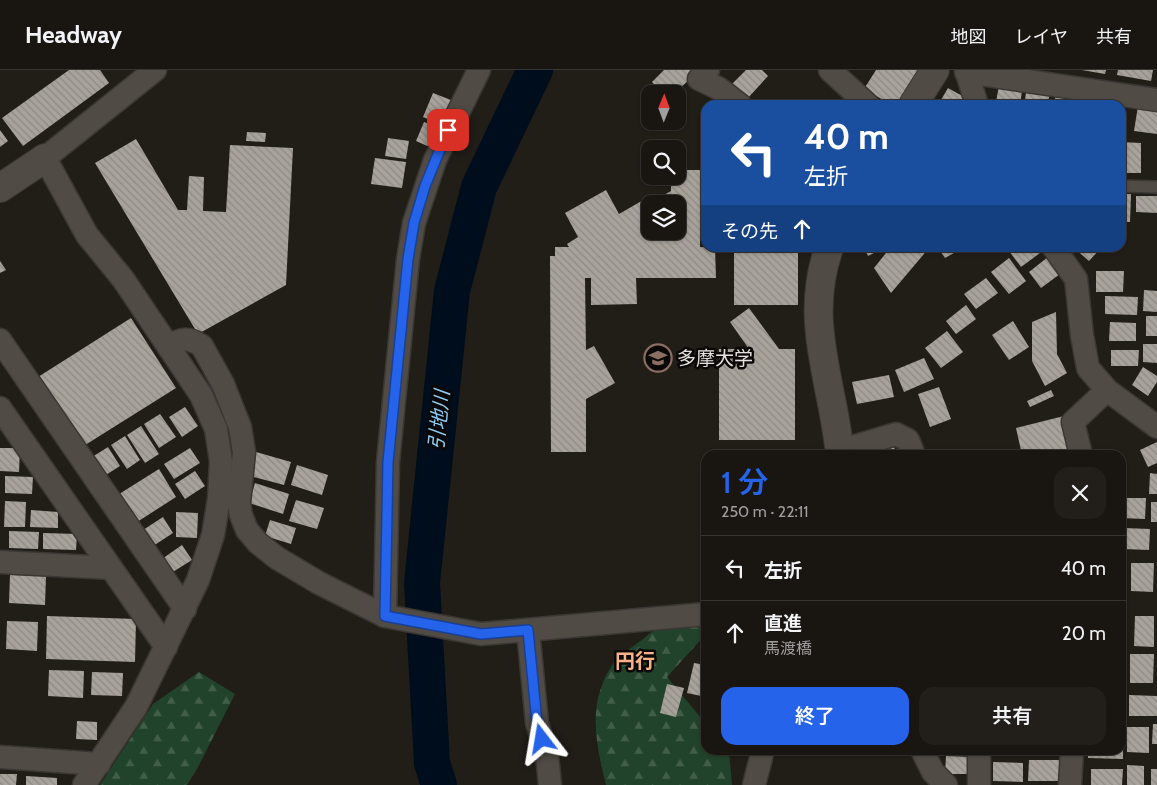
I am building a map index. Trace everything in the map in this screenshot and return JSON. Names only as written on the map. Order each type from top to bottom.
[{"type":"street","points":[[0,188],[45,158],[154,70]]},
{"type":"street","points":[[389,617],[388,462],[411,241],[425,186],[448,130],[479,70]]},
{"type":"street","points":[[708,70],[699,79],[718,88],[734,100]]},
{"type":"street","points":[[830,70],[863,100]]},
{"type":"street","points":[[916,100],[935,70]]},
{"type":"street","points":[[975,100],[966,71],[1157,100]]},
{"type":"street","points":[[45,158],[88,235],[123,279],[201,394],[216,429],[221,461],[219,499],[213,535],[198,580],[136,707],[84,785]]},
{"type":"street","points":[[828,252],[819,284],[818,328],[838,450]]},
{"type":"street","points":[[1057,252],[1076,280],[1082,336],[1088,368],[1106,390],[1157,427]]},
{"type":"street","points":[[169,348],[176,341],[187,339],[193,340],[202,346],[232,404],[240,427],[244,452],[240,503],[241,515],[247,530],[258,543],[296,570],[389,617],[481,634],[701,614]]},
{"type":"street","points":[[0,340],[185,609]]},
{"type":"street","points":[[1079,450],[1073,422],[1106,390]]},
{"type":"street","points":[[0,408],[166,646]]},
{"type":"street","points":[[848,450],[896,434],[908,440],[912,450]]},
{"type":"street","points":[[0,562],[111,568]]},
{"type":"street","points":[[528,630],[537,723],[547,755],[550,785]]},
{"type":"street","points":[[754,785],[762,755]]},
{"type":"street","points":[[924,755],[933,772],[946,785]]},
{"type":"street","points":[[979,755],[979,785]]},
{"type":"street","points":[[1070,785],[1072,755]]},
{"type":"street","points":[[0,757],[99,764]]},
{"type":"lane","points":[[1126,186],[1157,187]]},
{"type":"green space","points":[[701,608],[701,640],[667,677],[701,718],[701,755],[729,755],[732,785],[606,785],[599,755],[596,725],[596,710],[603,681],[621,655],[665,623]]},
{"type":"green space","points":[[199,672],[235,694],[187,785],[100,785],[153,704]]},
{"type":"building","points":[[69,70],[100,70],[109,83],[23,146],[2,118]]},
{"type":"building","points":[[664,70],[691,70],[695,74],[683,85],[655,85],[652,82]]},
{"type":"building","points":[[746,70],[762,70],[768,76],[747,99],[732,84]]},
{"type":"building","points":[[876,70],[918,70],[900,100],[883,100],[864,89]]},
{"type":"building","points":[[1082,70],[1106,70],[1105,74]]},
{"type":"building","points":[[1118,70],[1153,70],[1151,81],[1117,75]]},
{"type":"building","points":[[1000,80],[1023,84],[1021,100],[996,100]]},
{"type":"building","points":[[1027,87],[1050,90],[1049,100],[1025,100]]},
{"type":"building","points":[[948,88],[966,98],[965,100],[941,100]]},
{"type":"building","points":[[433,93],[456,102],[446,127],[423,117]]},
{"type":"building","points":[[1056,93],[1081,96],[1081,100],[1055,100]]},
{"type":"building","points":[[1138,106],[1157,109],[1157,134],[1134,131]]},
{"type":"building","points":[[424,122],[440,128],[432,148],[416,141]]},
{"type":"building","points":[[0,130],[8,141],[0,147]]},
{"type":"building","points":[[247,132],[266,133],[265,142],[246,141]]},
{"type":"building","points":[[388,138],[409,141],[406,159],[385,156]]},
{"type":"building","points":[[136,139],[178,210],[187,210],[189,176],[204,177],[203,211],[226,212],[230,145],[293,148],[286,285],[198,334],[95,163]]},
{"type":"building","points":[[1126,142],[1141,143],[1141,173],[1126,173]]},
{"type":"building","points":[[375,158],[406,162],[402,188],[371,184]]},
{"type":"building","points":[[686,170],[701,170],[700,247],[701,252],[715,252],[716,278],[636,278],[637,304],[591,305],[591,278],[585,278],[586,350],[594,346],[615,383],[586,399],[586,452],[551,452],[550,256],[555,256],[555,247],[569,247],[567,244],[578,237],[565,213],[606,190],[619,214],[641,201],[641,240],[686,240],[686,195],[664,195],[671,191],[671,185],[686,185]]},
{"type":"building","points":[[1126,194],[1131,194],[1130,222],[1126,222]]},
{"type":"building","points":[[1136,196],[1157,196],[1157,213],[1136,212]]},
{"type":"building","points":[[734,252],[798,252],[798,305],[734,305]]},
{"type":"building","points":[[866,252],[876,252],[868,256]]},
{"type":"building","points":[[887,252],[926,252],[891,293],[874,268]]},
{"type":"building","points":[[941,252],[956,252],[945,258]]},
{"type":"building","points":[[1010,252],[1040,253],[1021,267]]},
{"type":"building","points":[[1079,252],[1097,252],[1089,261]]},
{"type":"building","points":[[1048,257],[1060,274],[1041,288],[1029,272]]},
{"type":"building","points":[[1009,258],[1026,281],[1009,294],[991,272]]},
{"type":"building","points":[[0,261],[6,270],[0,273]]},
{"type":"building","points":[[1096,271],[1124,271],[1123,292],[1096,292]]},
{"type":"building","points":[[986,278],[998,293],[976,309],[964,294]]},
{"type":"building","points":[[1144,290],[1157,291],[1157,312],[1143,311]]},
{"type":"building","points":[[1105,296],[1138,297],[1137,315],[1105,314]]},
{"type":"building","points":[[966,305],[976,319],[956,334],[946,321]]},
{"type":"building","points":[[749,308],[779,349],[795,349],[795,440],[719,440],[719,349],[749,349],[730,322]]},
{"type":"building","points":[[1056,312],[1057,354],[1067,373],[1045,386],[1032,361],[1032,322]]},
{"type":"building","points":[[1146,316],[1157,316],[1157,336],[1146,336]]},
{"type":"building","points":[[131,318],[176,388],[82,447],[38,377]]},
{"type":"building","points":[[1013,321],[1029,347],[1009,360],[992,335]]},
{"type":"building","points":[[1110,322],[1136,323],[1136,341],[1109,341]]},
{"type":"building","points":[[947,331],[963,352],[941,368],[925,348]]},
{"type":"building","points":[[1143,344],[1157,344],[1157,363],[1143,362]]},
{"type":"building","points":[[1111,350],[1139,350],[1138,366],[1111,366]]},
{"type":"building","points":[[924,358],[934,379],[904,392],[895,370]]},
{"type":"building","points":[[1143,367],[1157,376],[1157,382],[1148,396],[1132,385]]},
{"type":"building","points":[[889,375],[894,397],[857,404],[852,382]]},
{"type":"building","points":[[939,387],[951,419],[930,427],[918,394]]},
{"type":"building","points":[[1051,390],[1054,396],[1030,407],[1027,401]]},
{"type":"building","points":[[185,407],[198,426],[182,437],[169,417]]},
{"type":"building","points":[[160,414],[176,437],[159,448],[144,424]]},
{"type":"building","points":[[1064,416],[1073,450],[1021,450],[1016,428]]},
{"type":"building","points":[[141,426],[159,454],[145,463],[127,435]]},
{"type":"building","points":[[125,436],[140,460],[127,469],[111,445]]},
{"type":"building","points":[[1157,442],[1157,463],[1148,467],[1140,450]]},
{"type":"building","points":[[108,447],[120,466],[101,478],[89,459]]},
{"type":"building","points":[[0,448],[20,448],[19,472],[0,471]]},
{"type":"building","points":[[190,448],[200,463],[174,479],[164,464]]},
{"type":"building","points":[[256,452],[291,462],[284,485],[250,476]]},
{"type":"building","points":[[297,465],[328,475],[322,495],[291,485]]},
{"type":"building","points":[[159,469],[176,497],[134,524],[116,496]]},
{"type":"building","points":[[195,471],[205,486],[185,499],[175,484]]},
{"type":"building","points":[[1150,473],[1157,474],[1157,494],[1149,494]]},
{"type":"building","points":[[5,476],[33,477],[32,494],[5,493]]},
{"type":"building","points":[[255,483],[289,494],[283,514],[249,503]]},
{"type":"building","points":[[1126,498],[1146,498],[1145,519],[1126,518]]},
{"type":"building","points":[[296,500],[324,508],[317,529],[289,521]]},
{"type":"building","points":[[5,501],[26,502],[25,527],[4,527]]},
{"type":"building","points":[[1151,502],[1157,502],[1157,522],[1151,522]]},
{"type":"building","points":[[31,510],[58,512],[58,528],[30,527]]},
{"type":"building","points":[[176,512],[198,513],[197,538],[176,537]]},
{"type":"building","points":[[163,517],[173,533],[150,548],[140,532]]},
{"type":"building","points":[[270,520],[296,528],[291,544],[265,536]]},
{"type":"building","points":[[1126,528],[1150,529],[1149,550],[1126,549]]},
{"type":"building","points":[[9,531],[39,532],[38,549],[9,548]]},
{"type":"building","points":[[43,533],[77,534],[76,550],[43,549]]},
{"type":"building","points":[[182,545],[192,560],[168,575],[159,561]]},
{"type":"building","points":[[1131,563],[1154,563],[1153,592],[1131,591]]},
{"type":"building","points":[[10,575],[46,576],[45,605],[9,603]]},
{"type":"building","points":[[47,616],[136,619],[135,662],[46,659]]},
{"type":"building","points":[[1135,616],[1154,616],[1154,647],[1134,646]]},
{"type":"building","points":[[7,621],[38,622],[37,651],[6,649]]},
{"type":"building","points":[[1130,654],[1154,654],[1153,683],[1130,683]]},
{"type":"building","points":[[694,663],[701,664],[701,696],[687,693]]},
{"type":"building","points":[[49,670],[84,671],[83,698],[48,696]]},
{"type":"building","points":[[92,672],[123,673],[122,696],[91,695]]},
{"type":"building","points":[[667,684],[684,688],[676,717],[660,713]]},
{"type":"building","points":[[1129,695],[1157,696],[1157,716],[1129,716]]},
{"type":"building","points":[[77,721],[97,722],[97,740],[76,739]]},
{"type":"building","points":[[1153,724],[1157,724],[1157,744],[1152,744]]},
{"type":"building","points":[[1127,727],[1149,727],[1149,753],[1127,752]]},
{"type":"building","points":[[1088,755],[1123,755],[1123,759],[1088,758]]},
{"type":"building","points":[[946,756],[972,757],[972,774],[945,774]]},
{"type":"building","points":[[1029,760],[1065,760],[1065,781],[1028,781]]},
{"type":"building","points":[[993,762],[1023,763],[1023,782],[993,781]]},
{"type":"building","points":[[1127,765],[1144,766],[1144,785],[1127,785]]},
{"type":"building","points":[[1091,769],[1123,769],[1122,785],[1091,785]]},
{"type":"building","points":[[1151,769],[1157,769],[1157,785],[1151,785]]},
{"type":"building","points":[[0,774],[17,774],[16,785],[0,785]]},
{"type":"building","points":[[26,776],[57,778],[57,785],[26,785]]},
{"type":"waterway","name":"引地川","points":[[439,785],[432,763],[422,583],[452,291],[479,187],[535,70]]},
{"type":"place","name":"多摩大学","points":[[658,358]]},
{"type":"district","name":"円行","points":[[635,661]]},
{"type":"route","points":[[448,130],[425,186],[414,223],[408,259],[388,462],[385,616],[481,634],[528,630],[537,723],[542,739]]}]
